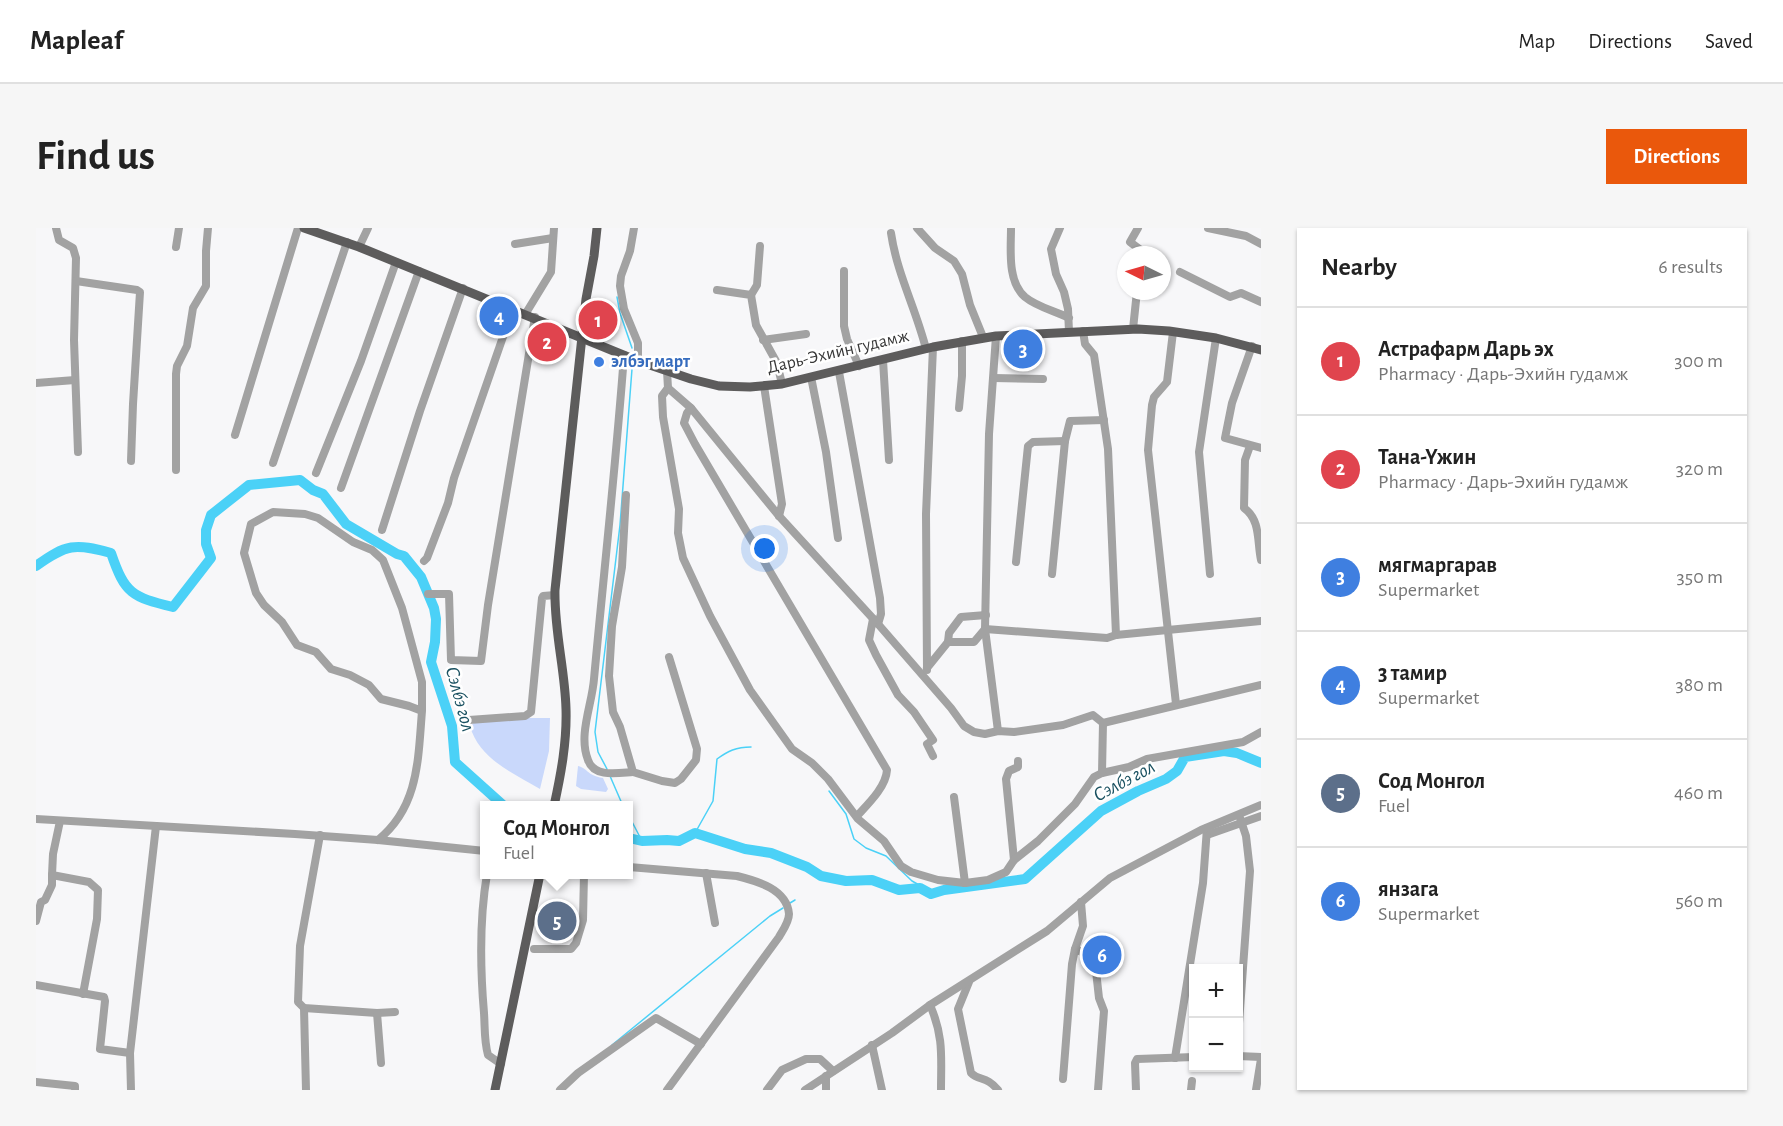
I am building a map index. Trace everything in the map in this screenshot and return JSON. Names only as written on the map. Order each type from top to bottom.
[{"type":"main road","name":"Дарь-Эхийн гудамж","points":[[304,228],[334,234],[347,242],[638,361],[719,386],[782,384],[839,372],[929,348],[996,336],[1133,329],[1216,338],[1256,348]]},
{"type":"main road","points":[[555,801],[564,747],[566,707],[556,632],[555,595],[582,338],[597,228]]},
{"type":"main road","points":[[495,1090],[539,879]]},
{"type":"street","points":[[56,228],[59,240],[69,245],[75,252],[74,340],[78,452]]},
{"type":"street","points":[[176,247],[179,228]]},
{"type":"street","points":[[176,470],[177,366],[187,346],[193,308],[206,286],[208,228]]},
{"type":"street","points":[[235,435],[298,228]]},
{"type":"street","points":[[359,247],[368,228]]},
{"type":"street","points":[[428,594],[449,594],[451,660],[481,661],[530,315],[551,272],[554,228]]},
{"type":"street","points":[[634,228],[620,286],[624,309],[637,339],[638,361]]},
{"type":"street","points":[[917,228],[935,248],[954,261],[962,274],[970,304],[983,337]]},
{"type":"street","points":[[1011,228],[1011,262],[1016,285],[1026,297],[1069,318]]},
{"type":"street","points":[[1060,228],[1051,249],[1056,274],[1064,292],[1069,332]]},
{"type":"street","points":[[1136,246],[1130,242],[1138,228]]},
{"type":"street","points":[[1208,228],[1246,236],[1261,244]]},
{"type":"street","points":[[891,233],[901,276],[929,348],[926,505],[927,680]]},
{"type":"street","points":[[515,244],[553,238]]},
{"type":"street","points":[[273,463],[347,242]]},
{"type":"street","points":[[760,246],[756,285],[751,296],[756,325],[777,363],[782,384]]},
{"type":"street","points":[[316,473],[361,361],[396,262]]},
{"type":"street","points":[[341,488],[419,271]]},
{"type":"street","points":[[844,272],[843,326],[859,366]]},
{"type":"street","points":[[1180,272],[1230,297],[1241,293],[1261,302]]},
{"type":"street","points":[[76,281],[140,292],[131,461]]},
{"type":"street","points":[[382,530],[463,288]]},
{"type":"street","points":[[717,290],[751,296]]},
{"type":"street","points":[[1133,329],[1136,300]]},
{"type":"street","points":[[424,561],[448,503],[475,414],[513,308]]},
{"type":"street","points":[[1083,331],[1085,344],[1094,355],[1108,448],[1116,635]]},
{"type":"street","points":[[1173,332],[1167,382],[1154,396],[1152,405],[1148,450],[1176,704]]},
{"type":"street","points":[[763,340],[806,334]]},
{"type":"street","points":[[996,336],[989,434],[985,629],[998,730]]},
{"type":"street","points":[[1210,574],[1199,452],[1216,338]]},
{"type":"street","points":[[959,408],[962,341]]},
{"type":"street","points":[[1256,348],[1232,403],[1225,438],[1261,448]]},
{"type":"street","points":[[624,355],[614,489],[594,679],[585,736],[585,750],[589,764],[602,773],[633,772],[675,783],[696,760],[697,749],[669,657]]},
{"type":"street","points":[[883,360],[889,460]]},
{"type":"street","points":[[667,371],[668,388],[662,396],[663,417],[679,508],[678,533],[683,558],[710,616],[750,690],[792,749],[812,763],[828,779],[857,816],[884,841],[901,866],[911,872],[938,880],[965,883],[1000,876],[1006,872],[1014,860],[1038,841],[1075,804],[1094,777],[1148,759],[1243,742],[1261,732]]},
{"type":"street","points":[[839,372],[880,598],[881,614],[875,622],[869,640],[898,695],[914,712],[933,740],[927,744],[933,756]]},
{"type":"street","points":[[810,378],[826,452],[838,538]]},
{"type":"street","points":[[994,378],[1043,379]]},
{"type":"street","points":[[36,383],[75,380]]},
{"type":"street","points":[[764,386],[782,504],[779,516]]},
{"type":"street","points":[[668,388],[691,408],[779,516],[927,680],[964,726],[974,732],[985,734],[998,730],[1014,732],[1063,725],[1094,715],[1103,723],[1102,773]]},
{"type":"street","points":[[691,408],[684,423],[694,444],[887,770],[880,788],[857,816]]},
{"type":"street","points":[[1052,574],[1065,441],[1070,421],[1104,420]]},
{"type":"street","points":[[1016,562],[1028,446],[1033,442],[1065,441]]},
{"type":"street","points":[[1250,446],[1245,460],[1244,508],[1256,520],[1261,560]]},
{"type":"street","points":[[626,495],[622,567],[612,626],[609,676],[612,712],[620,727],[633,772]]},
{"type":"street","points":[[378,840],[396,822],[412,793],[417,768],[422,711],[422,682],[402,608],[383,560],[372,550],[353,542],[318,518],[305,513],[273,512],[251,524],[244,553],[256,593],[264,605],[282,622],[297,645],[316,652],[331,669],[350,675],[369,686],[381,699],[408,705],[422,711]]},
{"type":"street","points":[[469,720],[525,716],[531,712],[542,598],[555,595]]},
{"type":"street","points":[[927,668],[948,642],[949,633],[961,617],[986,615]]},
{"type":"street","points":[[985,629],[1107,638],[1116,635],[1261,621]]},
{"type":"street","points":[[948,642],[970,643],[976,640],[985,629]]},
{"type":"street","points":[[1103,723],[1176,704],[1261,686]]},
{"type":"street","points":[[1014,860],[1005,779],[1009,771],[1018,767],[1018,761]]},
{"type":"street","points":[[954,796],[965,883]]},
{"type":"street","points":[[806,1090],[930,1005],[1047,931],[1101,884],[1119,872],[1261,806]]},
{"type":"street","points":[[1239,815],[1249,853],[1250,871],[1240,1018]]},
{"type":"street","points":[[1207,831],[1241,824],[1261,816]]},
{"type":"street","points":[[36,819],[320,835],[480,850]]},
{"type":"street","points":[[36,921],[41,902],[45,900],[52,885],[53,854],[60,821]]},
{"type":"street","points":[[132,1090],[130,1053],[156,826]]},
{"type":"street","points":[[1175,1058],[1203,883],[1207,831]]},
{"type":"street","points":[[320,835],[300,946],[298,1002],[304,1008],[395,1012]]},
{"type":"street","points":[[633,867],[737,876],[754,880],[779,894],[786,904],[789,915],[779,937],[667,1090]]},
{"type":"street","points":[[706,873],[715,923]]},
{"type":"street","points":[[52,875],[89,882],[98,890],[97,919],[83,994]]},
{"type":"street","points":[[486,879],[481,909],[483,1003],[488,1055],[501,1064]]},
{"type":"street","points":[[534,949],[571,949],[576,943],[583,920],[584,879]]},
{"type":"street","points":[[1063,1079],[1075,949],[1083,926],[1082,902]]},
{"type":"street","points":[[1075,949],[1082,952],[1096,971],[1099,998],[1104,1011],[1098,1090]]},
{"type":"street","points":[[969,981],[958,1009],[971,1073],[990,1081],[998,1090]]},
{"type":"street","points":[[36,984],[105,999],[100,1049],[130,1053]]},
{"type":"street","points":[[930,1005],[939,1025],[941,1037],[941,1090]]},
{"type":"street","points":[[304,1008],[306,1090]]},
{"type":"street","points":[[377,1013],[381,1062]]},
{"type":"street","points":[[560,1090],[578,1073],[656,1018],[701,1044]]},
{"type":"street","points":[[872,1045],[882,1090]]},
{"type":"street","points":[[1243,1056],[1261,1058],[1256,1090]]},
{"type":"street","points":[[1136,1090],[1135,1063],[1137,1059],[1189,1057]]},
{"type":"street","points":[[767,1090],[782,1070],[806,1059],[820,1059],[830,1073],[826,1090]]},
{"type":"street","points":[[36,1082],[75,1086],[75,1090]]},
{"type":"shaded area","points":[[498,718],[550,718],[549,751],[540,789],[498,764],[474,738],[470,726],[479,721]]},
{"type":"shaded area","points":[[578,766],[603,778],[608,789],[606,792],[581,789],[576,786]]},
{"type":"waterway","points":[[617,297],[632,348]]},
{"type":"waterway","points":[[607,769],[598,752],[595,732],[620,525],[632,369]]},
{"type":"waterway","name":"Сэлбэ гол","points":[[36,566],[55,553],[71,548],[88,548],[111,553],[121,577],[132,592],[148,600],[173,607],[211,558],[206,544],[206,530],[211,515],[249,485],[300,480],[323,494],[346,524],[404,556],[421,577],[434,608],[435,642],[431,662],[452,726],[455,762],[498,801]]},
{"type":"waterway","name":"Сэлбэ гол","points":[[695,833],[713,801],[717,759],[732,750],[751,747]]},
{"type":"waterway","name":"Сэлбэ гол","points":[[633,839],[679,841],[695,833],[745,849],[771,853],[807,867],[821,876],[846,881],[872,880],[899,890],[920,888],[931,894],[944,890],[1025,879],[1101,811],[1166,779],[1177,771],[1185,757],[1224,751],[1237,753],[1261,763]]},
{"type":"waterway","points":[[610,776],[621,801]]},
{"type":"waterway","name":"Сэлбэ гол","points":[[829,791],[846,814],[854,839],[866,848],[886,856],[912,881],[928,890],[944,890]]},
{"type":"waterway","points":[[633,824],[642,841]]},
{"type":"waterway","points":[[790,903],[795,900]]},
{"type":"waterway","points":[[612,1045],[770,916],[783,908]]},
{"type":"place","name":"3 тамир","points":[[499,316]]},
{"type":"place","name":"Астрафарм Дарь эх","points":[[598,320]]},
{"type":"place","name":"Тана-Үжин","points":[[547,342]]},
{"type":"place","name":"мягмаргарав","points":[[1023,349]]},
{"type":"place","name":"элбэг март","points":[[599,362]]},
{"type":"place","name":"Сод Монгол","points":[[557,921]]},
{"type":"place","name":"янзага","points":[[1102,955]]}]
